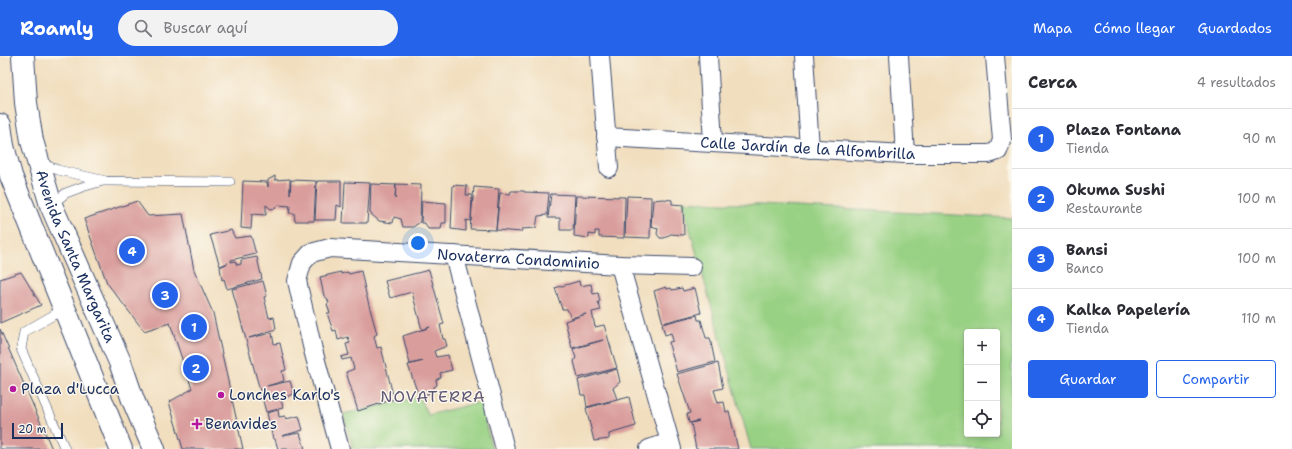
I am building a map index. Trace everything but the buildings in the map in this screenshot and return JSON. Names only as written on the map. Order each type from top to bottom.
[{"type":"main road","name":"Avenida Santa Margarita","points":[[23,56],[32,141],[51,205],[120,362],[133,400],[154,449]]},
{"type":"main road","name":"Avenida Santa Margarita","points":[[0,125],[3,146],[11,176],[120,449]]},
{"type":"main road","points":[[62,303],[70,304],[74,310],[102,366],[107,368],[114,367],[120,362]]},
{"type":"main road","points":[[93,381],[100,378],[110,378],[115,382],[135,429],[154,449]]},
{"type":"street","points":[[600,56],[609,168]]},
{"type":"street","points":[[708,56],[713,143]]},
{"type":"street","points":[[804,56],[810,149]]},
{"type":"street","points":[[899,56],[905,154]]},
{"type":"street","name":"Calle Jardín de la Alfombrilla","points":[[606,137],[905,154],[989,154],[998,151],[1002,140],[995,56]]},
{"type":"street","name":"Novaterra Condominio","points":[[340,449],[312,350],[297,280],[302,263],[311,253],[330,248],[620,265],[692,267]]},
{"type":"street","points":[[454,255],[505,449]]},
{"type":"street","name":"Novaterra Condominio","points":[[620,265],[671,446],[649,449]]},
{"type":"lane","points":[[39,163],[58,170],[106,181],[230,182]]},
{"type":"lane","points":[[51,205],[66,193],[106,181]]},
{"type":"lane","points":[[62,303],[24,332],[21,349],[65,449]]},
{"type":"green space","points":[[682,201],[1012,218],[1012,449],[751,449]]},
{"type":"green space","points":[[419,397],[428,415],[480,402],[492,449],[353,449],[343,414]]},
{"type":"place","name":"Kalka Papelería","points":[[132,251]]},
{"type":"place","name":"Bansi","points":[[165,295]]},
{"type":"place","name":"Plaza Fontana","points":[[194,327]]},
{"type":"place","name":"Okuma Sushi","points":[[196,368]]},
{"type":"place","name":"Plaza d'Lucca","points":[[13,389]]},
{"type":"place","name":"Lonches Karlo's","points":[[221,395]]},
{"type":"place","name":"Benavides","points":[[197,424]]},
{"type":"district","name":"NOVATERRA","points":[[433,396]]}]
